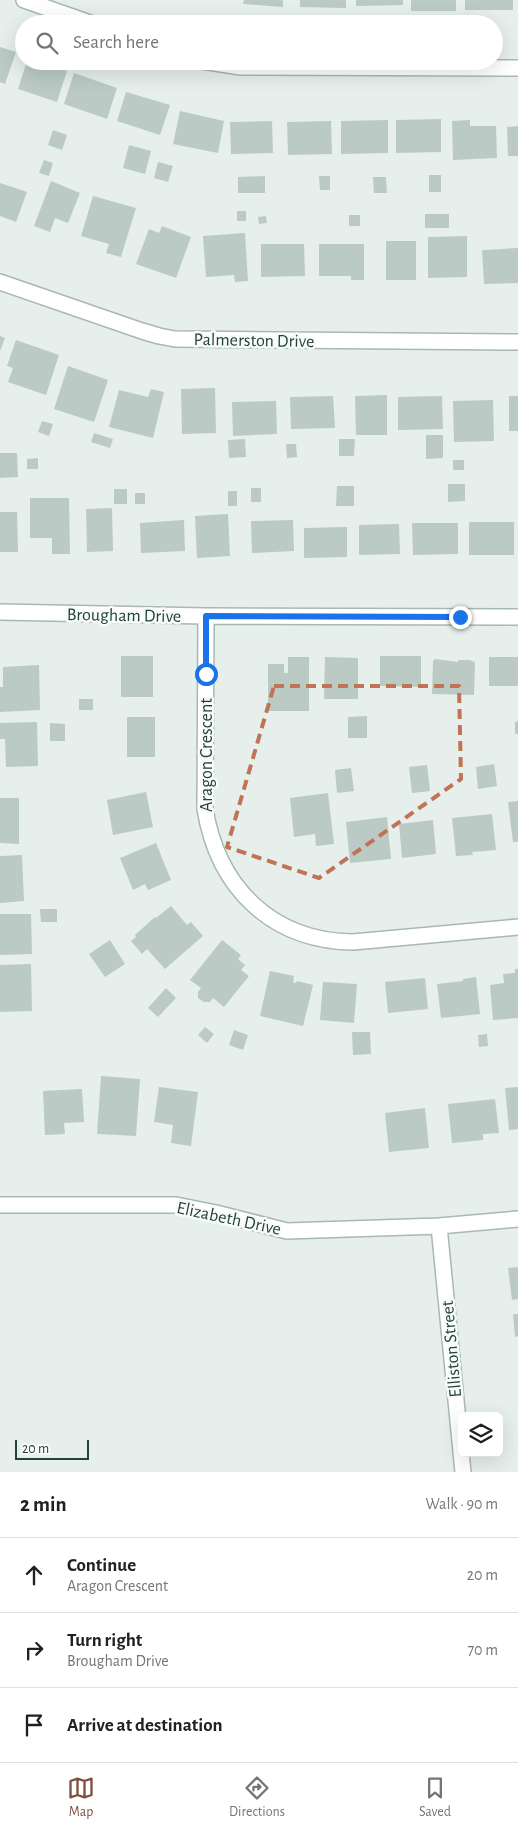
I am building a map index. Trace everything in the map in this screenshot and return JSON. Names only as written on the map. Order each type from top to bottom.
[{"type":"street","points":[[24,0],[66,15]]},
{"type":"street","points":[[503,68],[518,68]]},
{"type":"street","name":"Palmerston Drive","points":[[0,282],[150,334],[175,339],[518,342]]},
{"type":"street","name":"Brougham Drive","points":[[0,612],[206,616],[518,617]]},
{"type":"street","name":"Aragon Crescent","points":[[206,616],[205,809],[210,837],[216,851],[235,885],[252,904],[274,921],[293,931],[314,938],[339,942],[518,927]]},
{"type":"street","name":"Elizabeth Drive","points":[[0,1205],[176,1205],[286,1231],[440,1226],[518,1219]]},
{"type":"street","name":"Elliston Street","points":[[440,1226],[463,1472]]},
{"type":"highlighted area","points":[[274,686],[459,686],[461,779],[319,878],[227,847]]},
{"type":"building","points":[[244,0],[283,0],[283,7],[243,4]]},
{"type":"building","points":[[300,0],[346,0],[346,8],[300,7]]},
{"type":"building","points":[[356,0],[403,0],[403,5],[356,6]]},
{"type":"building","points":[[411,0],[456,0],[456,11],[411,11]]},
{"type":"building","points":[[465,0],[513,0],[513,10],[465,10]]},
{"type":"building","points":[[0,47],[15,52],[15,55],[5,84],[0,82]]},
{"type":"building","points":[[24,70],[67,71],[57,102],[18,89]]},
{"type":"building","points":[[74,73],[117,88],[107,119],[64,104]]},
{"type":"building","points":[[126,92],[170,105],[160,135],[117,121]]},
{"type":"building","points":[[180,111],[224,121],[218,153],[173,144]]},
{"type":"building","points":[[441,119],[441,152],[396,153],[396,120]]},
{"type":"building","points":[[388,120],[388,153],[341,154],[341,121]]},
{"type":"building","points":[[470,120],[470,126],[496,126],[497,158],[453,160],[452,121]]},
{"type":"building","points":[[272,121],[273,153],[231,154],[230,122]]},
{"type":"building","points":[[331,121],[332,154],[288,155],[287,122]]},
{"type":"building","points":[[518,126],[518,156],[508,156],[507,127]]},
{"type":"building","points":[[53,130],[67,135],[62,150],[48,145]]},
{"type":"building","points":[[129,145],[151,151],[145,174],[123,168]]},
{"type":"building","points":[[44,160],[53,163],[49,176],[39,173]]},
{"type":"building","points":[[158,162],[173,166],[168,182],[154,178]]},
{"type":"building","points":[[429,175],[441,175],[441,192],[429,192]]},
{"type":"building","points":[[265,176],[265,193],[238,193],[238,177]]},
{"type":"building","points":[[319,176],[330,176],[330,190],[320,190]]},
{"type":"building","points":[[373,177],[386,177],[387,193],[374,193]]},
{"type":"building","points":[[51,181],[80,193],[68,223],[55,218],[50,232],[34,226]]},
{"type":"building","points":[[0,183],[27,192],[16,222],[0,216]]},
{"type":"building","points":[[93,196],[136,208],[121,257],[106,253],[109,244],[81,236]]},
{"type":"building","points":[[237,211],[246,211],[246,221],[237,221]]},
{"type":"building","points":[[425,214],[449,214],[449,228],[425,228]]},
{"type":"building","points":[[349,215],[360,215],[360,226],[349,226]]},
{"type":"building","points":[[266,216],[267,223],[259,224],[258,217]]},
{"type":"building","points":[[162,226],[191,237],[176,278],[136,264],[149,229],[159,233]]},
{"type":"building","points":[[245,233],[248,281],[235,282],[234,275],[206,277],[203,236]]},
{"type":"building","points":[[467,236],[467,277],[428,278],[428,237]]},
{"type":"building","points":[[386,241],[416,241],[416,280],[386,280]]},
{"type":"building","points":[[261,244],[304,244],[305,276],[261,277]]},
{"type":"building","points":[[319,244],[364,244],[364,280],[351,280],[351,276],[319,276]]},
{"type":"building","points":[[518,248],[518,283],[484,284],[482,250]]},
{"type":"building","points":[[0,336],[5,338],[0,351]]},
{"type":"building","points":[[16,340],[59,355],[46,395],[8,382],[13,368],[7,366]]},
{"type":"building","points":[[68,366],[108,380],[94,422],[54,409]]},
{"type":"building","points":[[215,388],[216,433],[182,434],[181,389]]},
{"type":"building","points":[[151,389],[164,392],[153,438],[109,427],[119,390],[148,397]]},
{"type":"building","points":[[387,395],[387,435],[356,435],[355,396]]},
{"type":"building","points":[[333,396],[335,428],[291,429],[290,397]]},
{"type":"building","points":[[442,396],[443,429],[398,430],[398,397]]},
{"type":"building","points":[[509,396],[518,396],[518,431],[509,431]]},
{"type":"building","points":[[493,400],[494,441],[454,442],[453,401]]},
{"type":"building","points":[[276,401],[277,434],[233,436],[232,402]]},
{"type":"building","points":[[42,421],[53,424],[49,436],[38,432]]},
{"type":"building","points":[[94,433],[113,439],[110,448],[91,442]]},
{"type":"building","points":[[426,435],[443,435],[443,458],[426,459]]},
{"type":"building","points":[[245,439],[246,457],[229,458],[228,440]]},
{"type":"building","points":[[339,439],[355,439],[354,456],[339,456]]},
{"type":"building","points":[[286,444],[296,444],[297,457],[287,458]]},
{"type":"building","points":[[0,453],[17,453],[18,477],[0,478]]},
{"type":"building","points":[[38,458],[38,469],[27,469],[27,459]]},
{"type":"building","points":[[453,460],[464,460],[464,470],[453,470]]},
{"type":"building","points":[[448,484],[465,484],[465,501],[448,502]]},
{"type":"building","points":[[337,486],[354,486],[354,506],[336,506]]},
{"type":"building","points":[[251,488],[261,488],[261,502],[251,502]]},
{"type":"building","points":[[114,489],[127,489],[127,504],[114,504]]},
{"type":"building","points":[[228,491],[237,491],[237,506],[228,506]]},
{"type":"building","points":[[135,493],[145,493],[145,504],[135,504]]},
{"type":"building","points":[[30,498],[69,498],[70,554],[52,554],[52,538],[30,538]]},
{"type":"building","points":[[112,508],[113,551],[87,552],[86,509]]},
{"type":"building","points":[[0,512],[17,512],[18,552],[0,552]]},
{"type":"building","points":[[228,514],[230,556],[197,558],[195,516]]},
{"type":"building","points":[[184,520],[185,551],[141,553],[140,523]]},
{"type":"building","points":[[293,520],[294,551],[252,553],[251,521]]},
{"type":"building","points":[[469,522],[514,522],[514,555],[469,555]]},
{"type":"building","points":[[412,523],[458,523],[458,554],[413,555]]},
{"type":"building","points":[[399,524],[400,554],[359,555],[359,525]]},
{"type":"building","points":[[347,527],[347,557],[304,558],[304,528]]},
{"type":"building","points":[[121,656],[153,656],[153,697],[121,697]]},
{"type":"building","points":[[380,656],[421,656],[421,687],[380,686]]},
{"type":"building","points":[[288,657],[309,657],[309,711],[268,711],[268,664],[284,664],[284,673],[288,673]]},
{"type":"building","points":[[325,657],[358,658],[358,699],[324,699]]},
{"type":"building","points":[[489,657],[518,657],[518,686],[489,686]]},
{"type":"building","points":[[435,659],[458,662],[458,660],[471,660],[475,662],[474,695],[432,694],[433,661]]},
{"type":"building","points":[[39,665],[40,710],[0,712],[0,687],[3,687],[3,667]]},
{"type":"building","points":[[79,699],[93,699],[93,710],[79,710]]},
{"type":"building","points":[[367,716],[367,738],[348,738],[348,717]]},
{"type":"building","points":[[127,717],[155,717],[155,757],[127,757]]},
{"type":"building","points":[[518,721],[518,734],[515,734],[515,722]]},
{"type":"building","points":[[37,722],[38,766],[6,767],[5,739],[0,739],[0,723]]},
{"type":"building","points":[[50,723],[65,724],[65,741],[50,741]]},
{"type":"building","points":[[494,764],[497,786],[478,789],[476,767]]},
{"type":"building","points":[[427,765],[430,791],[412,793],[409,767]]},
{"type":"building","points":[[351,768],[354,791],[337,793],[335,770]]},
{"type":"building","points":[[146,792],[153,827],[113,835],[107,800]]},
{"type":"building","points":[[328,793],[334,844],[316,846],[315,834],[294,837],[290,798]]},
{"type":"building","points":[[0,798],[19,798],[19,844],[0,843]]},
{"type":"building","points":[[518,801],[518,842],[513,842],[508,802]]},
{"type":"building","points":[[492,814],[496,850],[472,852],[473,855],[456,856],[452,818]]},
{"type":"building","points":[[387,817],[391,859],[350,863],[346,822]]},
{"type":"building","points":[[433,820],[436,854],[402,858],[399,824]]},
{"type":"building","points":[[156,843],[171,880],[148,890],[145,884],[133,890],[120,858]]},
{"type":"building","points":[[22,855],[24,901],[0,903],[0,856]]},
{"type":"building","points":[[171,906],[187,925],[191,922],[203,936],[165,969],[147,949],[142,954],[131,941],[155,917]]},
{"type":"building","points":[[40,909],[57,909],[57,922],[41,922]]},
{"type":"building","points":[[0,914],[31,914],[32,954],[0,955]]},
{"type":"building","points":[[110,940],[125,964],[105,977],[89,954]]},
{"type":"building","points":[[222,940],[241,955],[238,959],[245,965],[241,970],[249,976],[224,1007],[213,998],[210,1002],[204,1002],[198,998],[198,992],[201,988],[190,980]]},
{"type":"building","points":[[31,964],[32,1011],[0,1012],[0,965]]},
{"type":"building","points":[[515,969],[518,969],[518,1018],[493,1020],[490,985],[504,983],[503,974],[515,973]]},
{"type":"building","points":[[270,971],[294,976],[293,982],[296,983],[297,981],[313,985],[303,1026],[260,1016]]},
{"type":"building","points":[[476,977],[480,1014],[441,1018],[437,984],[463,981],[463,979]]},
{"type":"building","points":[[425,978],[428,1009],[388,1013],[385,982]]},
{"type":"building","points":[[323,982],[357,984],[354,1023],[320,1020]]},
{"type":"building","points":[[166,988],[176,998],[158,1017],[148,1008]]},
{"type":"building","points":[[205,1027],[214,1034],[207,1043],[198,1035]]},
{"type":"building","points":[[234,1030],[248,1035],[243,1050],[229,1045]]},
{"type":"building","points":[[352,1032],[370,1032],[371,1054],[353,1055]]},
{"type":"building","points":[[487,1034],[488,1046],[479,1047],[478,1035]]},
{"type":"building","points":[[101,1076],[140,1079],[136,1136],[97,1134]]},
{"type":"building","points":[[159,1087],[198,1092],[191,1146],[171,1143],[173,1125],[154,1122]]},
{"type":"building","points":[[518,1087],[518,1129],[509,1130],[505,1088]]},
{"type":"building","points":[[82,1089],[84,1122],[64,1123],[65,1134],[45,1135],[43,1091]]},
{"type":"building","points":[[495,1099],[499,1133],[483,1134],[483,1140],[452,1143],[448,1104]]},
{"type":"building","points":[[425,1108],[429,1148],[389,1152],[385,1113]]},
{"type":"building","points":[[518,1267],[518,1299],[512,1300],[508,1268]]},
{"type":"building","points":[[513,1314],[518,1314],[518,1336],[515,1337]]},
{"type":"route","points":[[206,674],[206,616],[460,617]]}]
